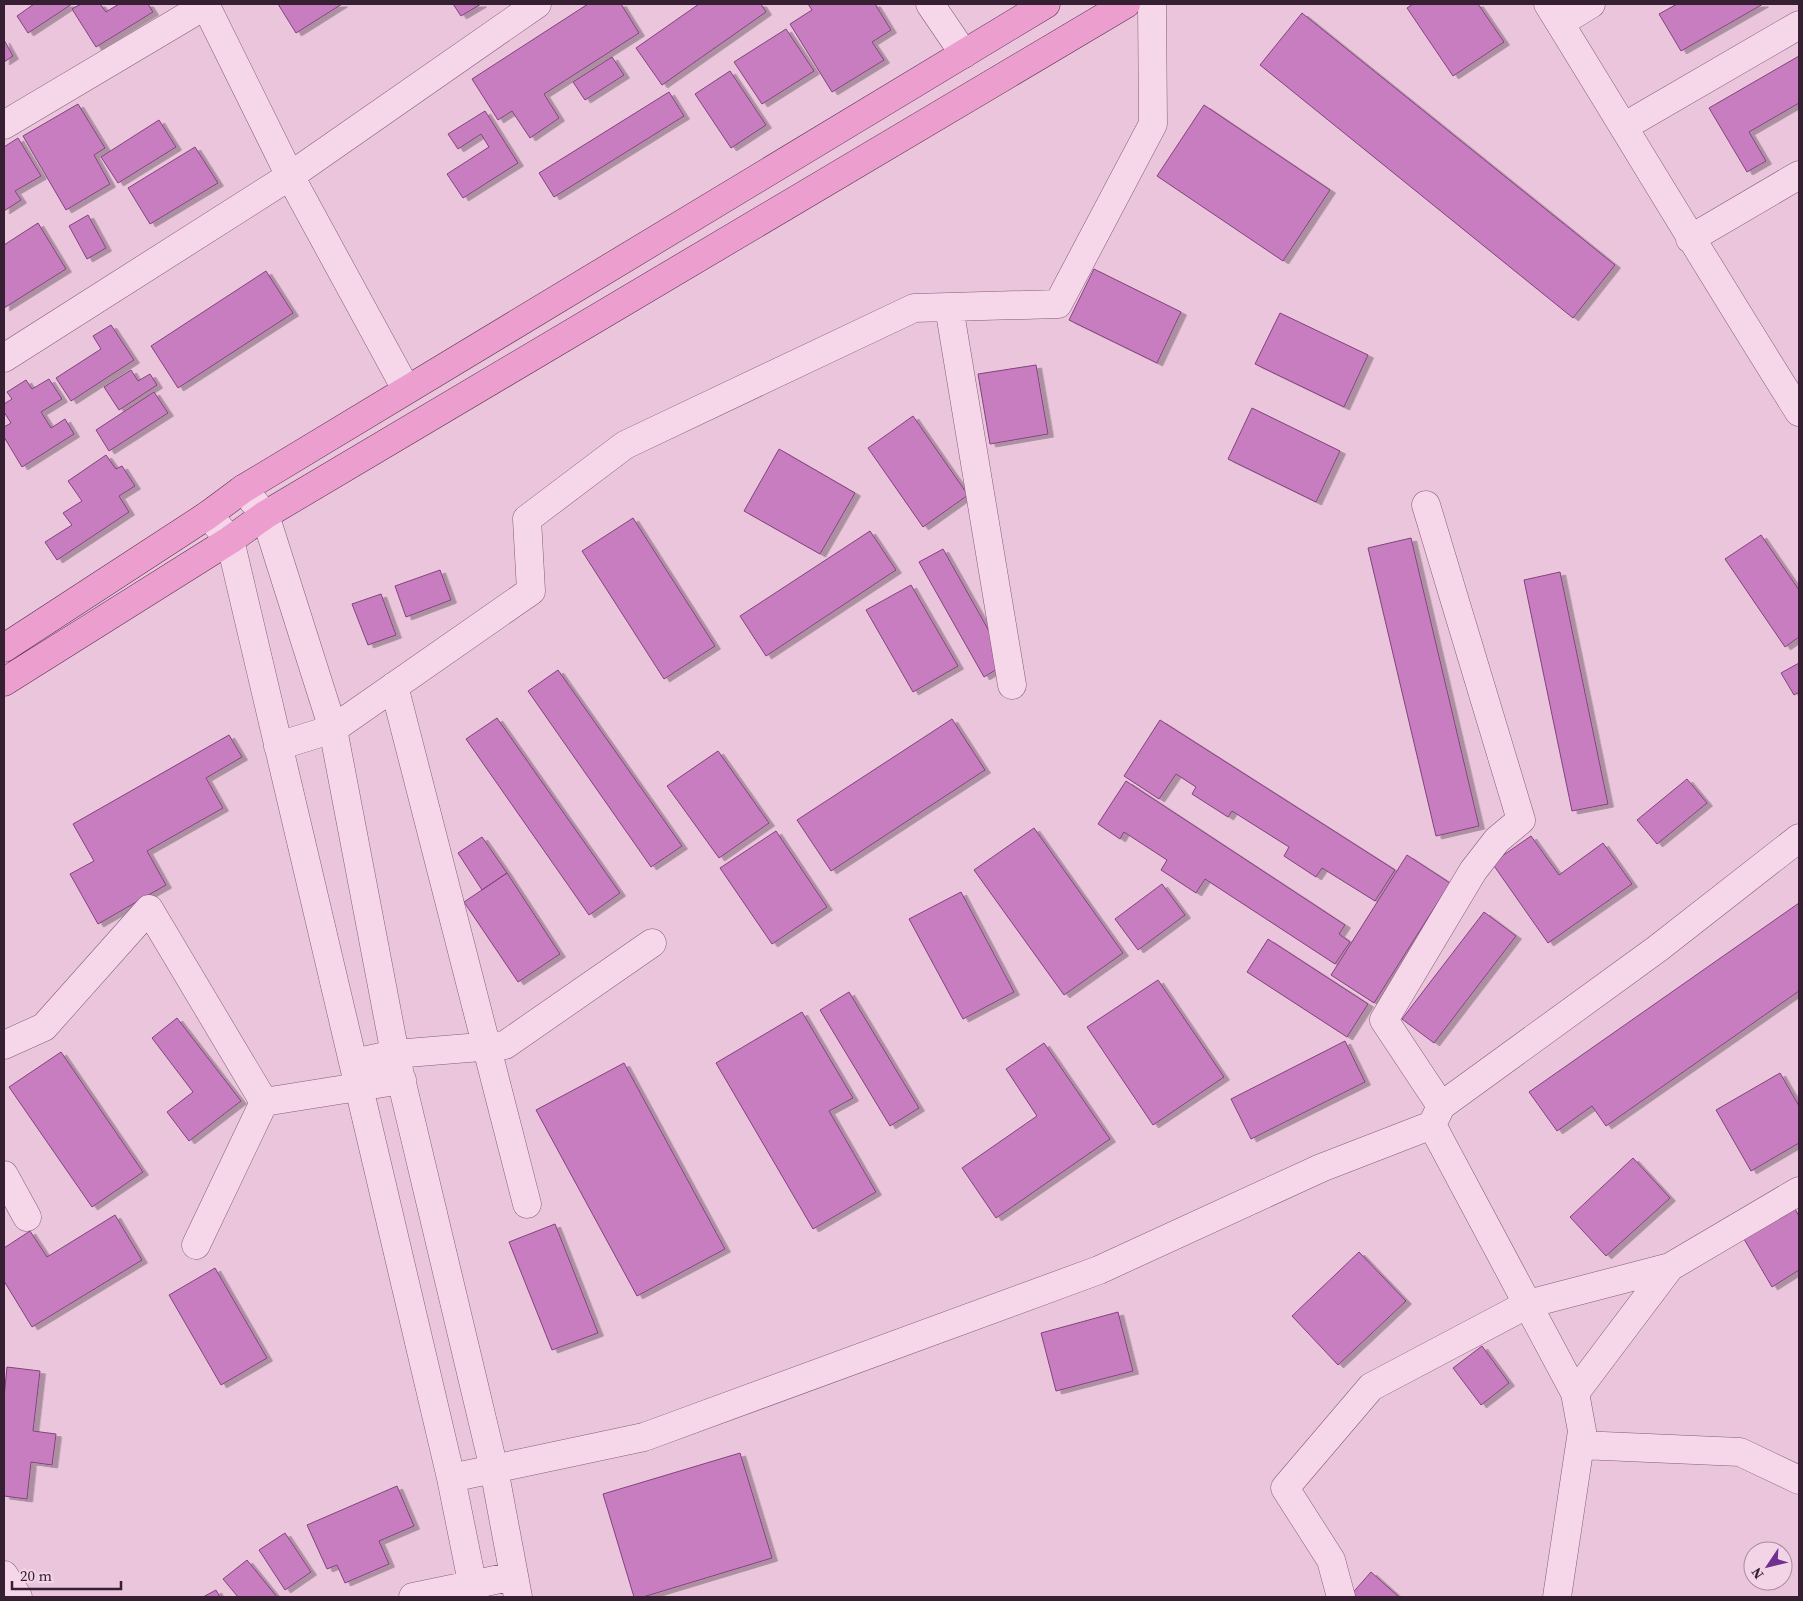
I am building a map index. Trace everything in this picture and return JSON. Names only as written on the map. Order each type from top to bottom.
[{"type":"main road","points":[[4,648],[208,515],[243,489],[1046,4]]},
{"type":"main road","points":[[4,682],[230,540],[265,515],[1126,4]]},
{"type":"street","points":[[4,126],[206,4],[290,176],[406,389]]},
{"type":"street","points":[[4,358],[290,176],[537,4]]},
{"type":"street","points":[[930,4],[964,54]]},
{"type":"street","points":[[278,746],[333,729],[531,591],[527,518],[625,445],[914,308],[1058,304],[1153,124],[1152,4]]},
{"type":"street","points":[[1590,4],[1554,13],[1625,126],[1690,239],[1799,412]]},
{"type":"street","points":[[1625,126],[1799,25]]},
{"type":"street","points":[[1690,239],[1799,175]]},
{"type":"street","points":[[949,307],[1012,685]]},
{"type":"street","points":[[243,489],[265,515],[333,729],[399,1067],[494,1469],[516,1586],[413,1597]]},
{"type":"street","points":[[1426,505],[1521,820],[1497,840],[1473,871],[1384,1020],[1437,1115],[1528,1304],[1576,1393],[1582,1431],[1558,1597]]},
{"type":"street","points":[[208,515],[230,540],[451,1478],[474,1591]]},
{"type":"street","points":[[394,686],[527,1204]]},
{"type":"street","points":[[451,1478],[644,1437],[663,1431],[1098,1270],[1437,1115],[1657,949],[1799,838]]},
{"type":"street","points":[[4,1045],[44,1027],[149,909],[264,1102]]},
{"type":"street","points":[[196,1245],[264,1102],[356,1075],[487,1047],[505,1045],[652,944]]},
{"type":"street","points":[[4,1175],[27,1217]]},
{"type":"street","points":[[1342,1597],[1330,1560],[1285,1488],[1371,1387],[1528,1304],[1670,1267],[1799,1191]]},
{"type":"street","points":[[1576,1393],[1670,1267]]},
{"type":"street","points":[[1580,1445],[1740,1452],[1799,1480]]},
{"type":"street","points":[[4,1575],[18,1597]]},
{"type":"building","points":[[34,4],[72,4],[28,33],[17,16]]},
{"type":"building","points":[[81,4],[100,4],[106,12],[119,4],[148,4],[153,12],[96,47],[72,9]]},
{"type":"building","points":[[278,4],[342,4],[296,33]]},
{"type":"building","points":[[453,4],[481,4],[461,16]]},
{"type":"building","points":[[588,4],[621,4],[639,33],[544,94],[559,118],[530,138],[512,111],[498,120],[472,79]]},
{"type":"building","points":[[699,4],[761,4],[766,12],[662,85],[636,48]]},
{"type":"building","points":[[808,4],[875,4],[891,30],[872,42],[884,60],[832,92],[790,24],[812,10]]},
{"type":"building","points":[[1413,4],[1478,4],[1504,42],[1453,76],[1407,8]]},
{"type":"building","points":[[1677,4],[1763,4],[1681,51],[1659,14]]},
{"type":"building","points":[[1302,13],[1615,265],[1573,318],[1260,65]]},
{"type":"building","points":[[786,29],[814,71],[762,104],[734,62]]},
{"type":"building","points":[[4,40],[13,56],[4,62]]},
{"type":"building","points":[[1799,56],[1799,103],[1749,132],[1766,161],[1747,172],[1709,108]]},
{"type":"building","points":[[612,57],[624,75],[585,100],[573,82]]},
{"type":"building","points":[[730,71],[766,125],[731,148],[695,94]]},
{"type":"building","points":[[669,92],[684,116],[554,197],[539,173]]},
{"type":"building","points":[[78,104],[105,148],[94,155],[110,184],[66,210],[23,136]]},
{"type":"building","points":[[1204,105],[1330,190],[1283,261],[1157,176]]},
{"type":"building","points":[[485,111],[518,163],[463,198],[447,174],[489,147],[481,134],[458,149],[448,134]]},
{"type":"building","points":[[159,120],[176,147],[118,183],[101,157]]},
{"type":"building","points":[[18,138],[41,176],[15,191],[21,200],[4,211],[4,147]]},
{"type":"building","points":[[195,147],[218,183],[150,224],[128,188]]},
{"type":"building","points":[[88,215],[106,248],[87,259],[69,226]]},
{"type":"building","points":[[38,223],[66,269],[4,308],[4,245]]},
{"type":"building","points":[[1094,269],[1181,312],[1157,363],[1069,320]]},
{"type":"building","points":[[266,271],[293,313],[178,388],[151,346]]},
{"type":"building","points":[[1280,313],[1368,355],[1344,407],[1255,364]]},
{"type":"building","points":[[111,325],[134,360],[71,401],[56,378],[101,349],[93,336]]},
{"type":"building","points":[[1036,365],[1048,434],[990,444],[978,374]]},
{"type":"building","points":[[131,370],[138,381],[150,374],[157,385],[119,410],[104,387]]},
{"type":"building","points":[[49,379],[62,399],[41,412],[51,428],[65,419],[74,434],[22,467],[4,437],[4,427],[11,423],[4,412],[4,404],[12,399],[7,392],[26,380],[32,389]]},
{"type":"building","points":[[154,392],[168,413],[109,451],[96,430]]},
{"type":"building","points":[[1252,408],[1340,451],[1316,502],[1228,459]]},
{"type":"building","points":[[913,416],[968,495],[923,527],[868,448]]},
{"type":"building","points":[[779,449],[855,493],[820,554],[744,511]]},
{"type":"building","points":[[106,455],[116,469],[122,466],[135,486],[119,496],[129,512],[57,560],[45,542],[72,525],[63,513],[82,501],[68,481]]},
{"type":"building","points":[[633,518],[715,646],[664,679],[582,551]]},
{"type":"building","points":[[870,531],[896,570],[766,656],[740,616]]},
{"type":"building","points":[[1761,535],[1799,590],[1799,637],[1785,647],[1725,559]]},
{"type":"building","points":[[1411,538],[1479,826],[1436,836],[1368,548]]},
{"type":"building","points":[[943,549],[1007,663],[984,677],[919,562]]},
{"type":"building","points":[[440,570],[451,600],[406,617],[395,586]]},
{"type":"building","points":[[1560,572],[1608,804],[1572,811],[1524,580]]},
{"type":"building","points":[[911,585],[958,666],[913,692],[866,610]]},
{"type":"building","points":[[381,594],[396,635],[368,645],[352,604]]},
{"type":"building","points":[[1799,663],[1799,692],[1794,695],[1781,673]]},
{"type":"building","points":[[558,670],[682,846],[651,867],[528,691]]},
{"type":"building","points":[[497,718],[620,893],[589,915],[466,739]]},
{"type":"building","points":[[952,719],[985,770],[831,871],[797,820]]},
{"type":"building","points":[[1160,720],[1395,870],[1375,901],[1322,868],[1316,877],[1284,856],[1289,847],[1232,811],[1228,817],[1192,794],[1196,787],[1176,774],[1159,799],[1124,776]]},
{"type":"building","points":[[229,735],[242,757],[206,778],[223,808],[147,851],[166,885],[98,924],[70,874],[94,861],[73,824]]},
{"type":"building","points":[[718,751],[769,823],[719,858],[667,786]]},
{"type":"building","points":[[1687,779],[1707,803],[1657,844],[1637,820]]},
{"type":"building","points":[[1126,781],[1345,925],[1339,934],[1350,942],[1335,964],[1205,879],[1196,893],[1161,870],[1167,860],[1124,832],[1120,839],[1098,824]]},
{"type":"building","points":[[1034,828],[1123,953],[1064,995],[974,870]]},
{"type":"building","points":[[776,831],[827,907],[772,944],[720,868]]},
{"type":"building","points":[[1531,836],[1559,875],[1603,843],[1632,884],[1548,943],[1492,863]]},
{"type":"building","points":[[482,837],[507,873],[482,890],[458,853]]},
{"type":"building","points":[[1407,855],[1450,883],[1374,1003],[1331,975]]},
{"type":"building","points":[[507,873],[560,954],[518,982],[464,902]]},
{"type":"building","points":[[1162,884],[1185,915],[1138,950],[1115,919]]},
{"type":"building","points":[[961,892],[1014,992],[963,1019],[909,919]]},
{"type":"building","points":[[1799,903],[1799,991],[1606,1126],[1592,1106],[1557,1131],[1529,1092]]},
{"type":"building","points":[[1484,912],[1516,936],[1434,1043],[1402,1019]]},
{"type":"building","points":[[1268,939],[1368,1004],[1347,1037],[1247,972]]},
{"type":"building","points":[[1158,980],[1224,1077],[1153,1125],[1087,1027]]},
{"type":"building","points":[[849,992],[919,1108],[890,1126],[820,1010]]},
{"type":"building","points":[[802,1012],[853,1098],[829,1111],[876,1192],[813,1229],[716,1063]]},
{"type":"building","points":[[177,1018],[241,1101],[189,1141],[167,1112],[193,1092],[152,1038]]},
{"type":"building","points":[[1345,1041],[1365,1082],[1251,1139],[1231,1099]]},
{"type":"building","points":[[1044,1043],[1110,1139],[996,1218],[962,1168],[1037,1116],[1006,1069]]},
{"type":"building","points":[[61,1052],[143,1172],[92,1207],[9,1087]]},
{"type":"building","points":[[624,1063],[725,1249],[637,1296],[536,1110]]},
{"type":"building","points":[[1780,1073],[1799,1106],[1799,1143],[1751,1171],[1716,1110]]},
{"type":"building","points":[[1633,1158],[1670,1198],[1606,1256],[1570,1217]]},
{"type":"building","points":[[1795,1209],[1799,1216],[1799,1270],[1772,1287],[1744,1239]]},
{"type":"building","points":[[115,1215],[142,1260],[32,1327],[4,1281],[4,1248],[30,1231],[47,1257]]},
{"type":"building","points":[[555,1224],[598,1333],[552,1350],[509,1242]]},
{"type":"building","points":[[1359,1252],[1406,1301],[1338,1365],[1292,1316]]},
{"type":"building","points":[[215,1268],[267,1358],[221,1385],[169,1295]]},
{"type":"building","points":[[1118,1312],[1133,1371],[1056,1391],[1041,1333]]},
{"type":"building","points":[[1482,1346],[1509,1383],[1481,1405],[1453,1368]]},
{"type":"building","points":[[7,1367],[40,1371],[33,1431],[56,1434],[52,1465],[31,1462],[27,1499],[4,1496],[4,1397]]},
{"type":"building","points":[[740,1453],[772,1558],[643,1597],[634,1597],[603,1494]]},
{"type":"building","points":[[397,1486],[414,1526],[379,1541],[389,1564],[345,1583],[337,1565],[327,1569],[307,1525]]},
{"type":"building","points":[[285,1533],[311,1572],[285,1590],[259,1550]]},
{"type":"building","points":[[247,1560],[277,1597],[238,1597],[223,1579]]},
{"type":"building","points":[[1371,1572],[1399,1597],[1349,1597]]},
{"type":"building","points":[[216,1590],[220,1597],[203,1597]]}]
